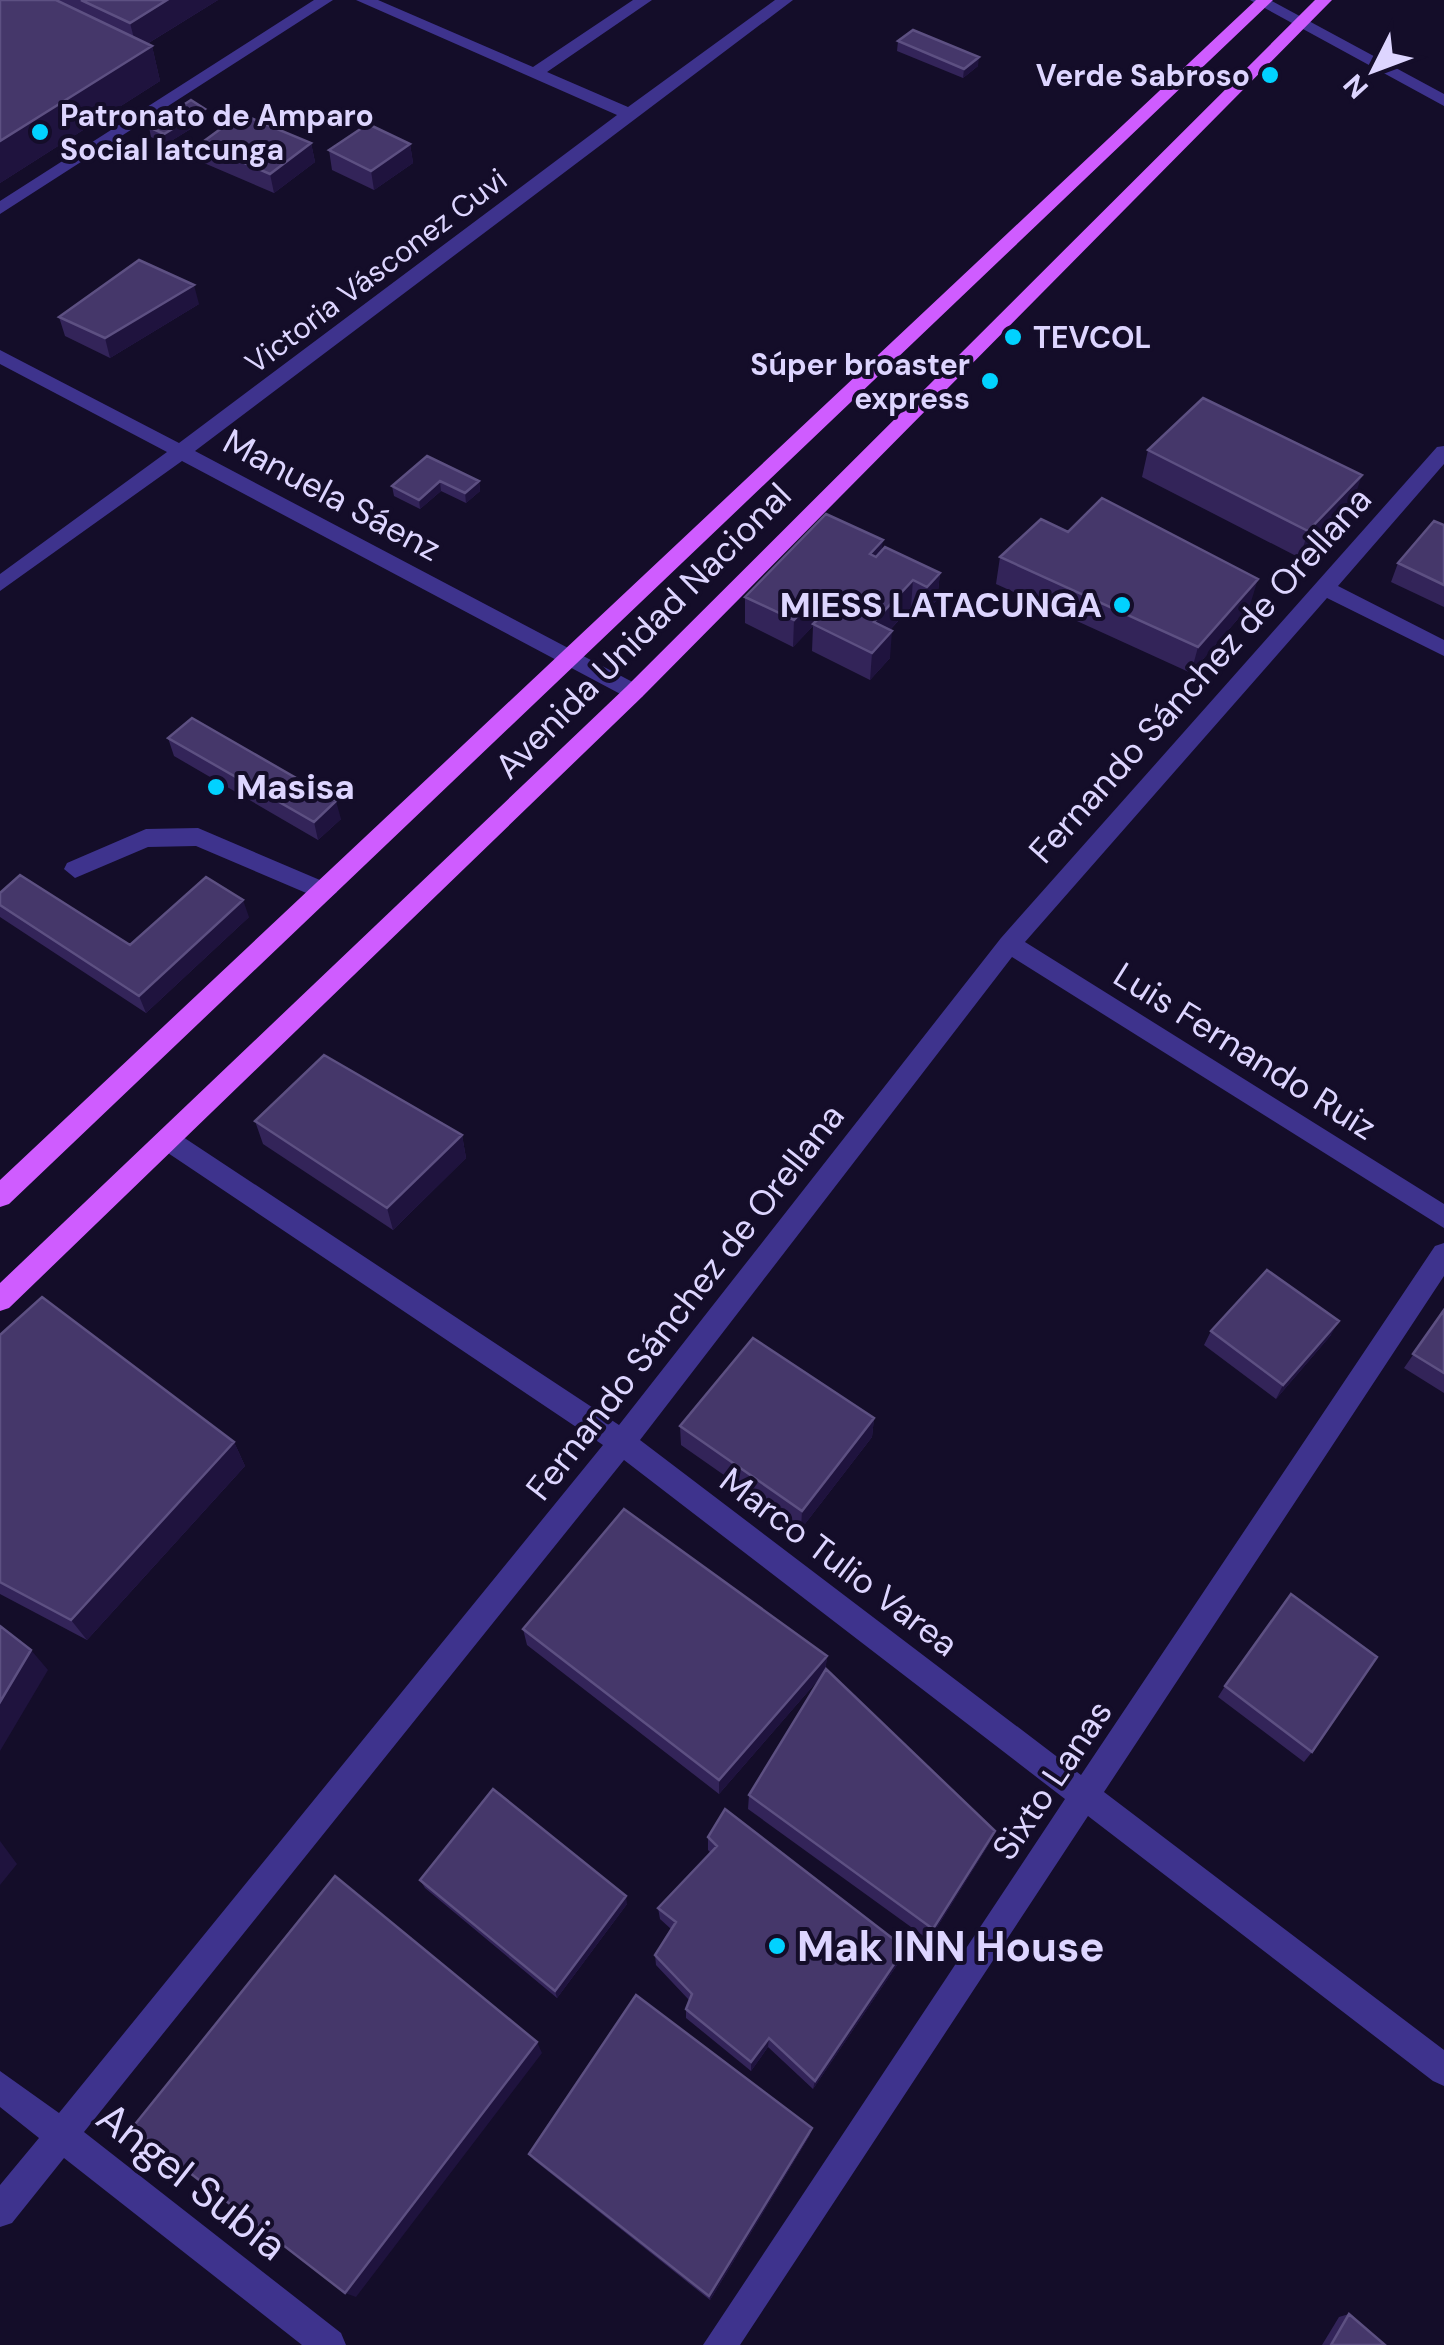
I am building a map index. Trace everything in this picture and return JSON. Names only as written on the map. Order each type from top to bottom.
[{"type":"main road","name":"Avenida Unidad Nacional","points":[[0,1300],[634,692],[1324,0]]},
{"type":"main road","name":"Avenida Unidad Nacional","points":[[0,1196],[326,892],[1262,1]]},
{"type":"street","points":[[0,208],[326,0]]},
{"type":"street","points":[[364,0],[627,114]]},
{"type":"street","points":[[533,74],[644,0]]},
{"type":"street","name":"Victoria Vásconez Cuvi","points":[[0,584],[182,453],[627,114],[785,0]]},
{"type":"street","points":[[1262,1],[1444,102]]},
{"type":"street","name":"Manuela Sáenz","points":[[0,356],[634,692]]},
{"type":"street","name":"Fernando Sánchez de Orellana","points":[[0,2212],[622,1442],[1009,944],[1444,452]]},
{"type":"street","points":[[1325,588],[1444,649]]},
{"type":"street","points":[[75,869],[146,838],[198,838],[326,892]]},
{"type":"street","name":"Luis Fernando Ruiz","points":[[1009,944],[1444,1217]]},
{"type":"street","name":"Marco Tulio Varea","points":[[168,1140],[622,1442],[1444,2070]]},
{"type":"street","name":"Sixto Lanas","points":[[720,2345],[1444,1254]]},
{"type":"street","name":"Angel Subia","points":[[0,2087],[329,2345]]},
{"type":"building","points":[[0,0],[56,0],[152,46],[0,141]]},
{"type":"building","points":[[81,0],[167,0],[130,23]]},
{"type":"building","points":[[913,30],[979,57],[964,69],[898,41]]},
{"type":"building","points":[[191,100],[205,109],[164,134],[149,127]]},
{"type":"building","points":[[241,114],[311,143],[270,174],[200,144]]},
{"type":"building","points":[[368,124],[410,144],[371,171],[329,150]]},
{"type":"building","points":[[139,260],[194,285],[105,338],[59,317]]},
{"type":"building","points":[[1203,398],[1362,475],[1308,531],[1148,450]]},
{"type":"building","points":[[427,456],[479,481],[465,493],[440,481],[419,500],[392,486]]},
{"type":"building","points":[[1102,498],[1258,579],[1198,647],[1000,557],[1041,519],[1068,532]]},
{"type":"building","points":[[826,514],[883,540],[870,554],[876,557],[885,547],[940,573],[927,587],[913,580],[874,622],[892,631],[872,653],[813,624],[836,602],[819,594],[794,620],[745,597]]},
{"type":"building","points":[[1434,521],[1444,525],[1444,585],[1398,563]]},
{"type":"building","points":[[192,718],[336,801],[314,822],[168,738]]},
{"type":"building","points":[[20,875],[130,945],[206,877],[243,900],[139,996],[0,905],[0,893]]},
{"type":"building","points":[[324,1055],[462,1135],[387,1208],[255,1121]]},
{"type":"building","points":[[1267,1270],[1339,1321],[1283,1385],[1211,1331]]},
{"type":"building","points":[[42,1297],[234,1442],[71,1620],[0,1582],[0,1335]]},
{"type":"building","points":[[1444,1310],[1444,1373],[1413,1354]]},
{"type":"building","points":[[753,1338],[874,1418],[802,1511],[680,1426]]},
{"type":"building","points":[[624,1509],[827,1656],[719,1780],[523,1629]]},
{"type":"building","points":[[1291,1594],[1377,1657],[1312,1752],[1225,1686]]},
{"type":"building","points":[[0,1626],[31,1650],[0,1702]]},
{"type":"building","points":[[826,1669],[995,1831],[933,1929],[749,1795]]},
{"type":"building","points":[[493,1789],[626,1896],[555,1991],[420,1880]]},
{"type":"building","name":"Mak INN House","points":[[725,1809],[905,1948],[815,2081],[769,2038],[751,2062],[686,2009],[692,1994],[655,1955],[676,1922],[658,1908],[717,1846],[708,1837]]},
{"type":"building","points":[[335,1876],[537,2042],[345,2293],[132,2128]]},
{"type":"building","points":[[636,1995],[812,2128],[709,2296],[529,2154]]},
{"type":"building","points":[[1349,2314],[1385,2345],[1331,2345]]},
{"type":"place","name":"Verde Sabroso","points":[[1270,75]]},
{"type":"place","name":"Patronato de Amparo Social latcunga","points":[[40,132]]},
{"type":"place","name":"TEVCOL","points":[[1013,337]]},
{"type":"place","name":"Súper broaster express","points":[[990,381]]},
{"type":"place","name":"MIESS LATACUNGA","points":[[1122,605]]},
{"type":"place","name":"Masisa","points":[[216,787]]},
{"type":"place","name":"Mak INN House","points":[[777,1946]]}]
